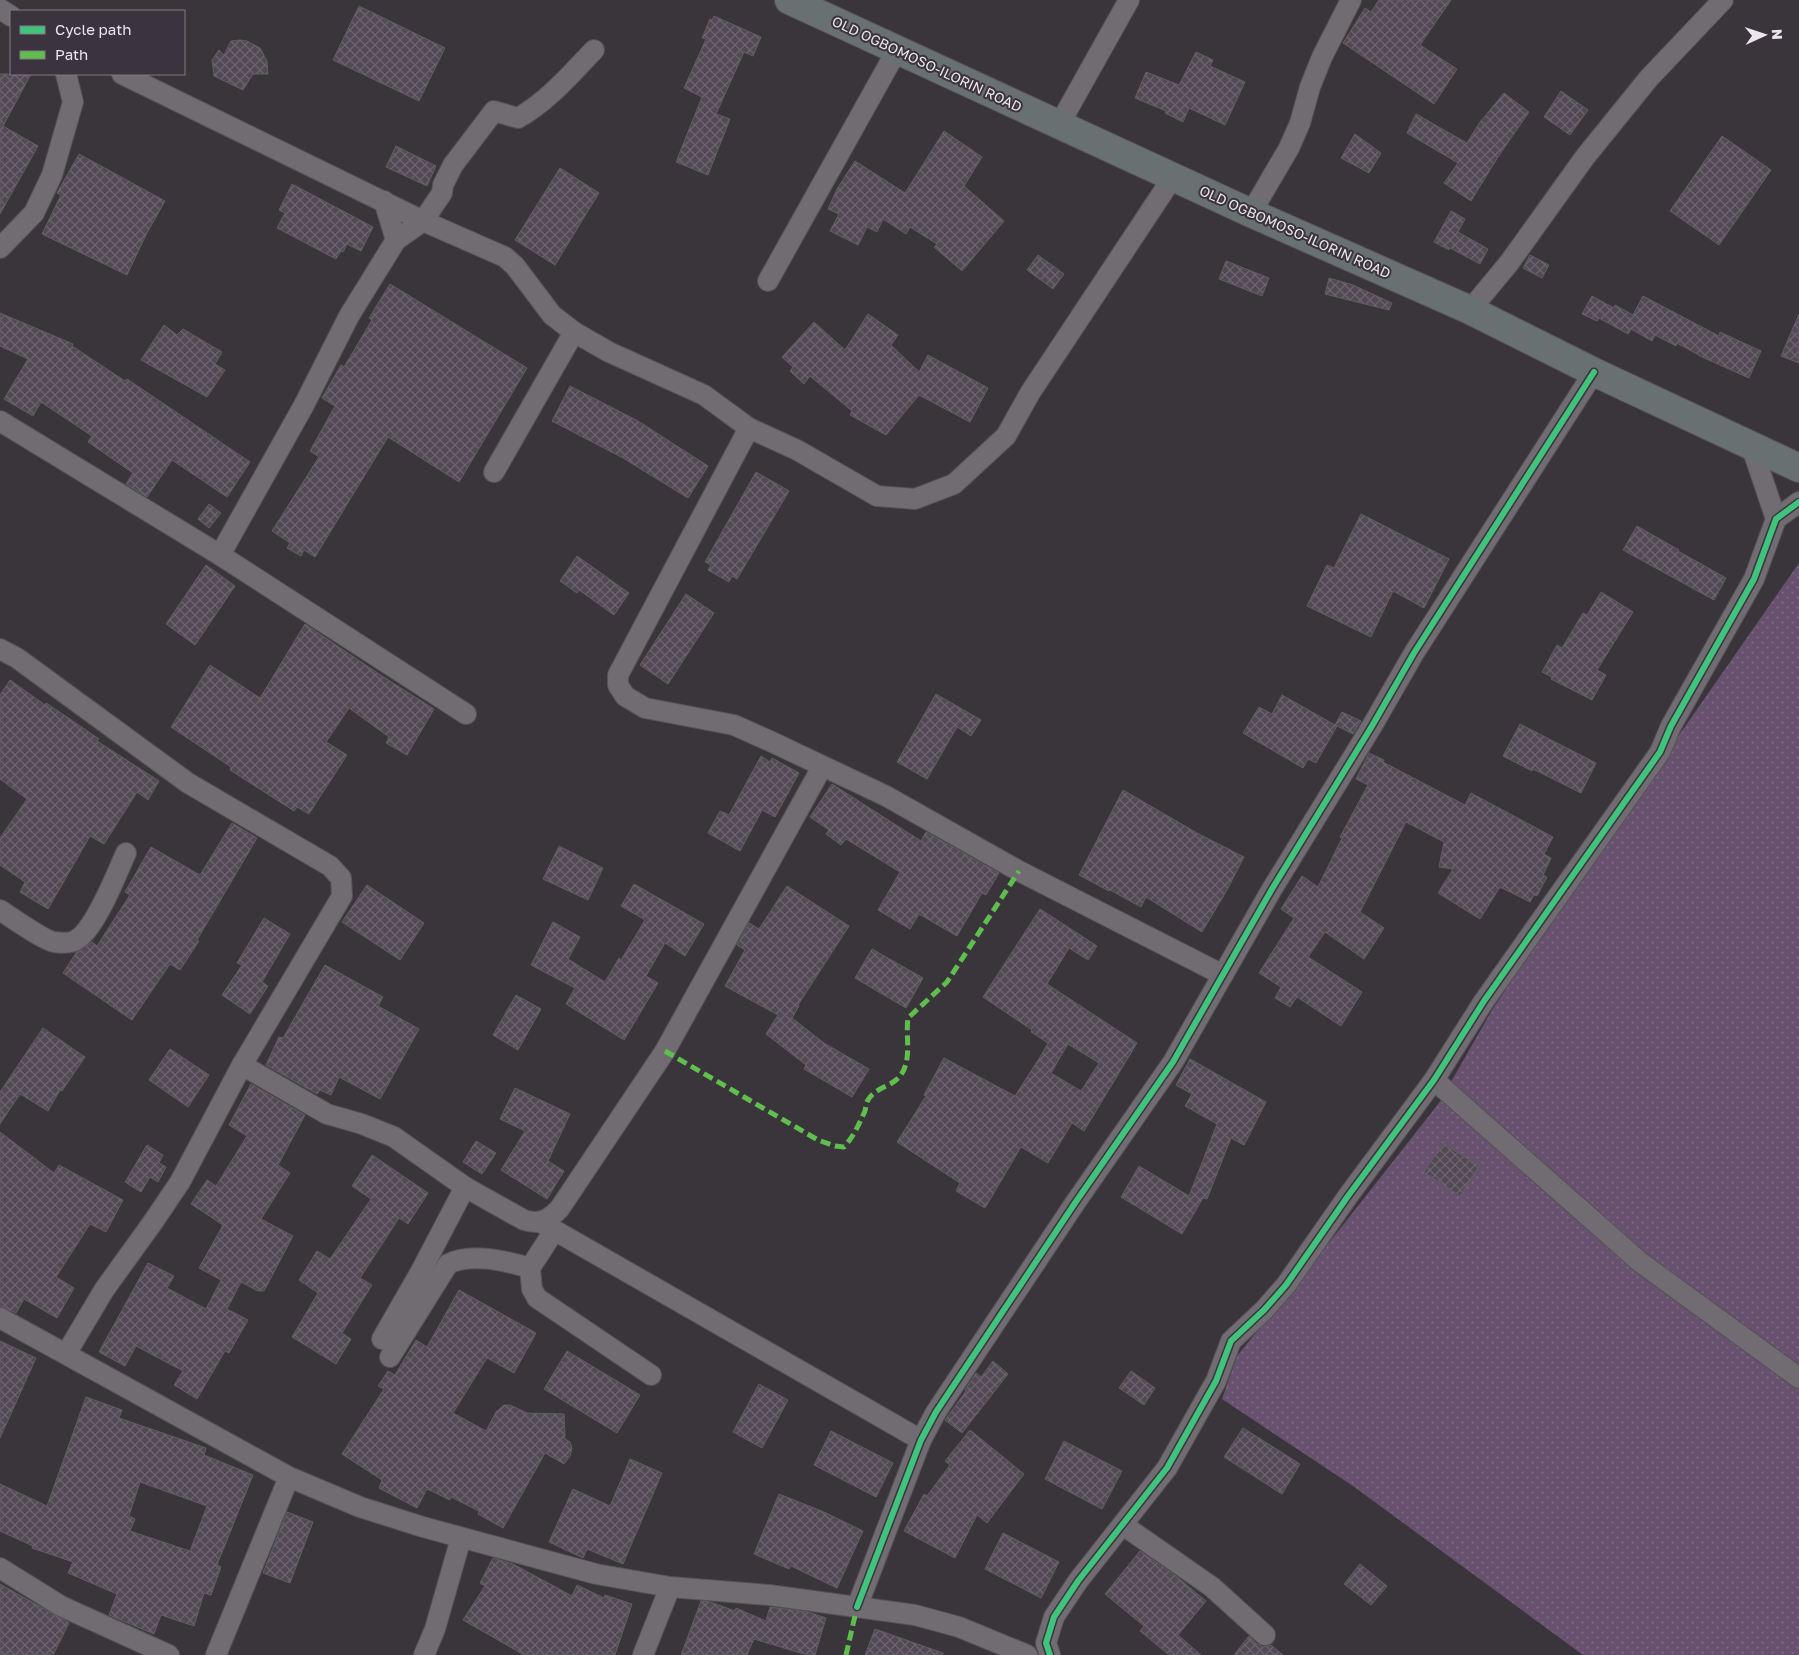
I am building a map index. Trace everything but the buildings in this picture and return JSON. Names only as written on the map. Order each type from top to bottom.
[{"type":"highway","name":"OLD OGBOMOSO-ILORIN ROAD","points":[[789,0],[817,6],[896,50],[1251,214],[1470,310],[1594,372],[1799,468]]},
{"type":"street","points":[[1059,125],[1129,0]]},
{"type":"street","points":[[1251,214],[1289,148],[1300,123],[1310,86],[1322,56],[1352,0]]},
{"type":"street","points":[[1470,310],[1509,263],[1585,157],[1649,78],[1723,0]]},
{"type":"street","points":[[220,555],[304,405],[350,316],[396,240],[422,221],[442,193],[443,185],[453,165],[494,111],[518,118],[529,112],[594,50]]},
{"type":"street","points":[[768,281],[896,50]]},
{"type":"street","points":[[0,248],[34,213],[52,175],[73,102],[66,75]]},
{"type":"street","points":[[124,75],[422,221],[505,257],[552,315],[574,332],[609,352],[704,395],[749,428],[797,450],[876,496],[915,499],[954,484],[1006,436],[1030,393],[1172,177]]},
{"type":"street","points":[[384,201],[396,240]]},
{"type":"street","points":[[494,472],[574,332]]},
{"type":"street","points":[[857,1606],[921,1440],[936,1412],[1075,1202],[1173,1062],[1224,976],[1272,889],[1372,726],[1414,653],[1594,372]]},
{"type":"street","points":[[0,421],[220,555],[466,714]]},
{"type":"street","points":[[749,428],[618,675],[618,685],[625,696],[646,708],[734,725],[772,742],[886,796],[1019,871],[1224,976]]},
{"type":"street","points":[[1751,445],[1776,519]]},
{"type":"street","points":[[1050,1655],[1046,1643],[1054,1617],[1078,1581],[1167,1468],[1216,1381],[1231,1342],[1264,1310],[1286,1285],[1348,1196],[1434,1080],[1484,1001],[1660,752],[1671,726],[1754,579],[1776,519],[1799,502]]},
{"type":"street","points":[[0,649],[17,658],[188,783],[330,866],[341,878],[342,896],[242,1065],[180,1182],[154,1222],[104,1290],[66,1354]]},
{"type":"street","points":[[651,1376],[537,1298],[532,1289],[530,1268],[550,1218],[560,1208],[665,1051],[822,767]]},
{"type":"street","points":[[0,910],[52,942],[67,943],[78,940],[90,926],[103,904],[126,853]]},
{"type":"street","points":[[242,1065],[327,1114],[362,1124],[394,1137],[465,1186],[524,1220],[547,1226],[921,1440]]},
{"type":"street","points":[[1434,1080],[1640,1262],[1799,1378]]},
{"type":"street","points":[[382,1339],[421,1271],[465,1186]]},
{"type":"street","points":[[390,1357],[448,1264],[458,1259],[480,1259],[530,1268]]},
{"type":"street","points":[[0,1318],[289,1477],[360,1507],[461,1538],[596,1574],[670,1587],[769,1595],[915,1615],[950,1625],[1027,1655]]},
{"type":"street","points":[[216,1655],[289,1477]]},
{"type":"street","points":[[1123,1524],[1212,1587],[1265,1635]]},
{"type":"street","points":[[424,1655],[435,1629],[461,1538]]},
{"type":"street","points":[[0,1568],[61,1606],[168,1655]]},
{"type":"street","points":[[643,1655],[670,1587]]},
{"type":"shaded area","points":[[1799,563],[1799,1655],[1583,1655],[1353,1486],[1222,1399],[1237,1356],[1439,1103],[1492,1010],[1594,857]]},
{"type":"marked path","points":[[665,1051],[818,1140],[844,1147],[856,1130],[865,1111],[867,1101],[877,1091],[896,1080],[902,1074],[908,1051],[908,1018],[947,982],[1019,871]]},
{"type":"marked path","points":[[846,1655],[857,1607]]},
{"type":"cycle path","points":[[857,1607],[921,1440],[936,1412],[1075,1203],[1173,1062],[1272,889],[1372,726],[1414,653],[1594,372]]},
{"type":"cycle path","points":[[1050,1655],[1046,1643],[1054,1617],[1078,1581],[1167,1468],[1216,1381],[1231,1341],[1264,1310],[1286,1285],[1348,1196],[1434,1080],[1484,1001],[1660,752],[1671,726],[1754,579],[1776,519],[1799,502]]}]
